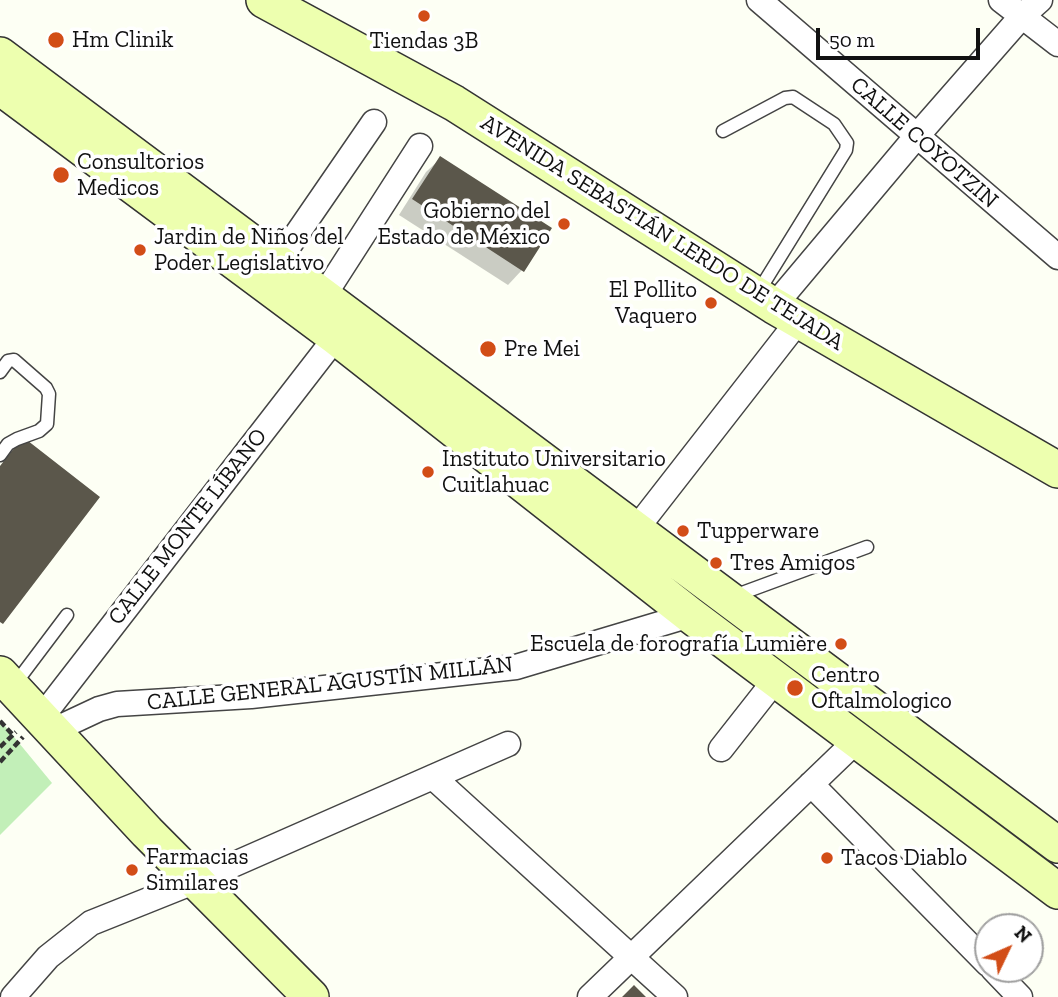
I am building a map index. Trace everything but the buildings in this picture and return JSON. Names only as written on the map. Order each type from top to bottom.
[{"type":"main road","name":"AVENIDA SEBASTIÁN LERDO DE TEJADA","points":[[264,0],[454,103],[777,307],[1058,470]]},
{"type":"main road","points":[[0,55],[323,297],[625,544],[690,615],[1058,891]]},
{"type":"main road","points":[[0,87],[336,337],[625,544],[727,598],[1058,845]]},
{"type":"main road","points":[[6,680],[35,728],[197,881],[312,997]]},
{"type":"street","name":"CALLE COYOTZIN","points":[[759,0],[1058,257]]},
{"type":"street","points":[[1002,0],[1031,8],[1058,44]]},
{"type":"street","points":[[625,544],[777,307],[916,137],[1031,8]]},
{"type":"street","points":[[277,262],[374,122]]},
{"type":"street","points":[[323,297],[421,146]]},
{"type":"street","name":"CALLE MONTE LÍBANO","points":[[35,728],[336,337]]},
{"type":"street","name":"CALLE GENERAL AGUSTÍN MILLÁN","points":[[35,728],[117,704],[251,696],[516,667],[690,615]]},
{"type":"street","points":[[721,749],[776,679]]},
{"type":"street","points":[[590,997],[856,740]]},
{"type":"street","points":[[13,997],[48,957],[91,923],[197,881],[508,744]]},
{"type":"street","points":[[433,776],[675,997]]},
{"type":"street","points":[[811,784],[974,950]]},
{"type":"street","points":[[1006,983],[1020,997]]},
{"type":"lane","points":[[723,131],[785,97],[793,97],[834,124],[847,142],[846,150],[777,307]]},
{"type":"lane","points":[[0,372],[8,361],[13,360],[46,388],[49,394],[47,424],[39,431],[8,444],[0,454]]},
{"type":"lane","points":[[727,598],[867,547]]},
{"type":"lane","points":[[6,680],[67,615]]},
{"type":"path","points":[[0,721],[35,728]]},
{"type":"green space","points":[[0,720],[52,783],[0,835]]},
{"type":"place","name":"Tiendas 3B","points":[[424,16]]},
{"type":"place","name":"Hm Clinik","points":[[56,40]]},
{"type":"place","name":"Consultorios Medicos","points":[[61,175]]},
{"type":"place","name":"Gobierno del Estado de México","points":[[564,224]]},
{"type":"place","name":"Jardin de Niños del Poder Legislativo","points":[[140,250]]},
{"type":"place","name":"El Pollito Vaquero","points":[[711,303]]},
{"type":"place","name":"Pre Mei","points":[[488,349]]},
{"type":"place","name":"Instituto Universitario Cuitlahuac","points":[[428,472]]},
{"type":"place","name":"Tupperware","points":[[683,531]]},
{"type":"place","name":"Tres Amigos","points":[[716,563]]},
{"type":"place","name":"Escuela de forografía Lumière","points":[[841,644]]},
{"type":"place","name":"Centro Oftalmologico","points":[[795,688]]},
{"type":"place","name":"Tacos Diablo","points":[[827,858]]},
{"type":"place","name":"Farmacias Similares","points":[[132,870]]}]
